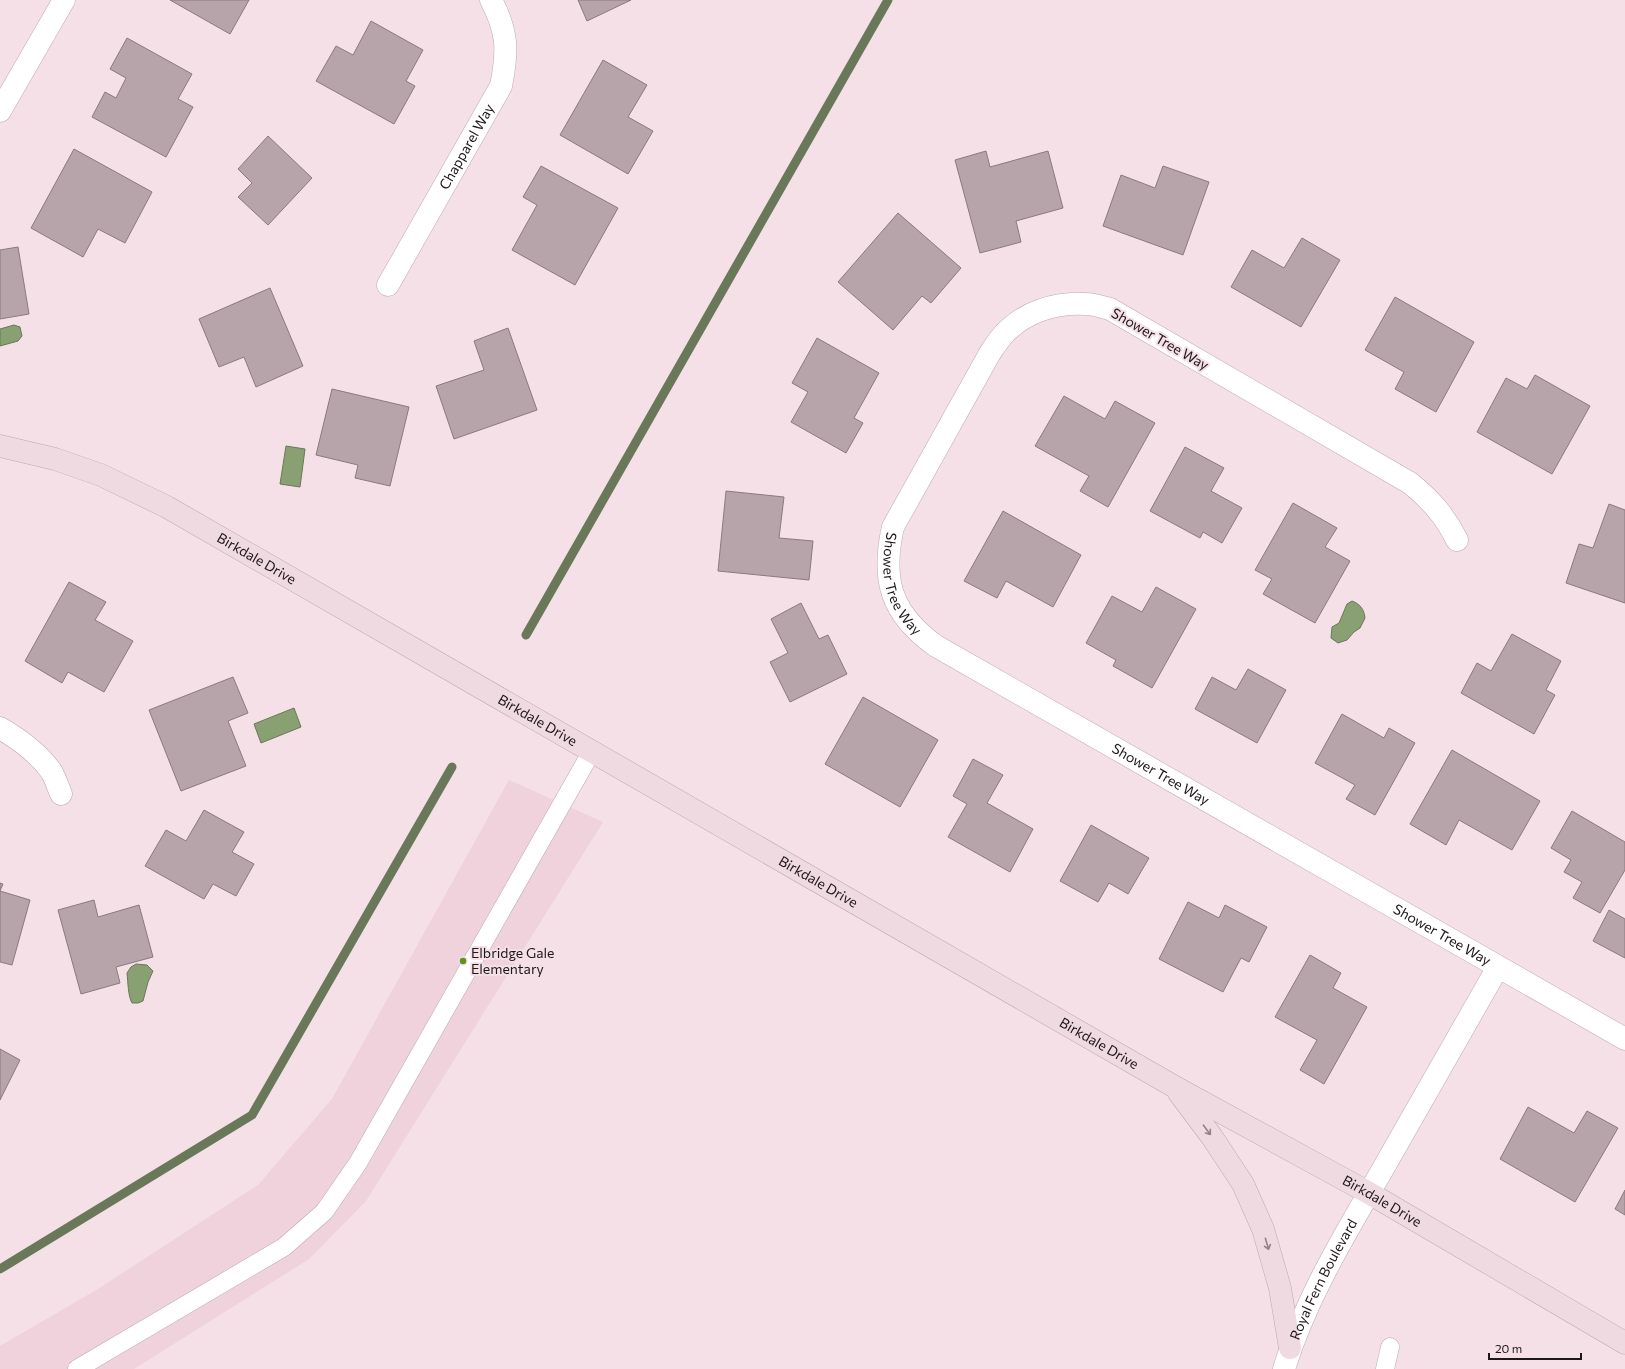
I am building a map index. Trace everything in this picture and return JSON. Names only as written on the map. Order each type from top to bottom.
[{"type":"street","points":[[0,111],[64,0]]},
{"type":"street","name":"Chapparel Way","points":[[388,285],[500,86],[506,63],[506,40],[500,17],[491,0]]},
{"type":"street","name":"Shower Tree Way","points":[[1457,540],[1440,512],[1427,497],[1410,484],[1110,309],[1087,304],[1064,304],[1042,309],[1021,320],[1003,335],[990,353],[892,527],[888,549],[887,573],[893,596],[904,616],[919,634],[936,646],[1625,1039]]},
{"type":"street","name":"Birkdale Drive","points":[[0,446],[55,459],[101,475],[167,507],[1175,1087],[1369,1193],[1625,1343]]},
{"type":"street","points":[[0,728],[38,756],[52,772],[61,794]]},
{"type":"street","name":"Shower Tree Way","points":[[1369,1193],[1498,967]]},
{"type":"street","points":[[1175,1087],[1212,1137],[1246,1190],[1263,1229],[1280,1288],[1290,1348]]},
{"type":"street","name":"Royal Fern Boulevard","points":[[1284,1369],[1290,1348],[1315,1291],[1369,1193]]},
{"type":"lane","points":[[77,1369],[284,1247],[324,1212],[358,1163],[592,752]]},
{"type":"lane","points":[[1385,1369],[1390,1347]]},
{"type":"shaded area","points":[[14,325],[20,327],[22,336],[18,341],[0,346],[0,329]]},
{"type":"shaded area","points":[[286,446],[305,449],[300,487],[280,484]]},
{"type":"shaded area","points":[[1352,601],[1361,607],[1365,618],[1360,628],[1347,640],[1338,643],[1331,638],[1332,627],[1339,623],[1347,604]]},
{"type":"shaded area","points":[[294,708],[301,727],[261,743],[254,724]]},
{"type":"shaded area","name":"Elbridge Gale Elementary","points":[[509,780],[603,822],[366,1201],[309,1259],[134,1369],[0,1369],[0,1346],[98,1289],[258,1185],[332,1099]]},
{"type":"shaded area","points":[[136,964],[147,965],[153,971],[148,982],[143,1001],[132,1003],[129,993],[127,973],[131,967]]},
{"type":"building","points":[[170,0],[249,0],[230,34]]},
{"type":"building","points":[[578,0],[631,0],[587,21]]},
{"type":"building","points":[[371,21],[423,50],[406,81],[415,86],[394,124],[316,81],[336,46],[353,55]]},
{"type":"building","points":[[127,38],[192,74],[178,99],[193,107],[166,157],[92,117],[105,92],[116,98],[126,78],[110,69]]},
{"type":"building","points":[[603,60],[647,85],[628,117],[653,131],[628,174],[560,135]]},
{"type":"building","points":[[268,136],[312,178],[268,225],[238,197],[252,183],[238,169]]},
{"type":"building","points":[[74,149],[152,192],[125,243],[98,229],[83,257],[31,228]]},
{"type":"building","points":[[986,151],[990,167],[1048,151],[1063,208],[1016,221],[1021,242],[980,253],[955,160]]},
{"type":"building","points":[[541,166],[618,208],[575,285],[512,250],[537,205],[523,197]]},
{"type":"building","points":[[1163,166],[1209,182],[1183,255],[1103,226],[1121,175],[1155,188]]},
{"type":"building","points":[[898,213],[961,268],[931,303],[922,296],[893,330],[838,282]]},
{"type":"building","points":[[1302,238],[1340,260],[1301,327],[1231,287],[1252,250],[1284,268]]},
{"type":"building","points":[[18,247],[29,314],[0,319],[0,250]]},
{"type":"building","points":[[270,288],[303,366],[256,387],[244,357],[219,367],[199,319]]},
{"type":"building","points":[[1395,297],[1474,342],[1436,412],[1395,389],[1404,372],[1365,350]]},
{"type":"building","points":[[508,328],[537,410],[454,439],[436,386],[484,370],[474,341]]},
{"type":"building","points":[[817,338],[879,373],[854,418],[863,423],[846,453],[791,422],[808,392],[792,383]]},
{"type":"building","points":[[1535,375],[1590,406],[1552,474],[1477,432],[1506,378],[1527,389]]},
{"type":"building","points":[[332,389],[409,407],[390,486],[355,478],[358,465],[316,455]]},
{"type":"building","points":[[1064,396],[1105,419],[1115,401],[1155,423],[1108,507],[1080,491],[1089,476],[1035,446]]},
{"type":"building","points":[[1185,447],[1224,468],[1211,491],[1242,508],[1222,543],[1203,532],[1200,538],[1150,511]]},
{"type":"building","points":[[726,491],[784,497],[779,538],[813,541],[809,580],[718,571]]},
{"type":"building","points":[[1293,503],[1337,528],[1325,547],[1350,561],[1315,623],[1263,594],[1272,579],[1255,570]]},
{"type":"building","points":[[1609,504],[1625,510],[1625,603],[1566,583],[1579,544],[1593,548]]},
{"type":"building","points":[[1003,511],[1081,555],[1053,607],[1006,581],[997,598],[964,581]]},
{"type":"building","points":[[69,582],[106,602],[95,620],[133,641],[104,692],[68,672],[62,683],[25,661]]},
{"type":"building","points":[[1156,587],[1196,609],[1152,688],[1113,666],[1116,660],[1086,643],[1112,596],[1142,612]]},
{"type":"building","points":[[801,603],[819,639],[828,635],[847,674],[790,702],[770,662],[788,653],[771,619]]},
{"type":"building","points":[[1512,634],[1561,661],[1546,690],[1555,695],[1534,734],[1461,693],[1477,663],[1491,671]]},
{"type":"building","points":[[1248,669],[1286,690],[1257,743],[1195,709],[1212,677],[1236,690]]},
{"type":"building","points":[[233,677],[248,713],[228,721],[246,766],[181,791],[149,710]]},
{"type":"building","points":[[863,697],[938,740],[900,807],[825,764]]},
{"type":"building","points":[[1342,714],[1384,738],[1389,728],[1415,743],[1375,815],[1346,799],[1355,785],[1315,763]]},
{"type":"building","points":[[1452,750],[1540,801],[1512,850],[1459,820],[1446,845],[1410,824]]},
{"type":"building","points":[[973,759],[1003,775],[987,803],[1033,829],[1010,872],[948,837],[967,804],[953,796]]},
{"type":"building","points":[[204,810],[244,832],[232,852],[254,864],[236,896],[213,884],[204,899],[145,866],[166,830],[186,841]]},
{"type":"building","points":[[1572,811],[1625,842],[1625,870],[1600,913],[1573,898],[1582,882],[1564,872],[1571,860],[1551,848]]},
{"type":"building","points":[[1091,825],[1149,858],[1128,894],[1109,883],[1098,902],[1060,881]]},
{"type":"building","points":[[0,883],[3,884],[0,891]]},
{"type":"building","points":[[0,891],[30,900],[12,965],[0,962]]},
{"type":"building","points":[[94,900],[98,917],[139,905],[153,957],[116,967],[120,983],[81,994],[58,910]]},
{"type":"building","points":[[1188,902],[1219,918],[1225,905],[1267,927],[1249,962],[1241,958],[1223,992],[1159,959]]},
{"type":"building","points":[[1609,910],[1625,919],[1625,958],[1593,941]]},
{"type":"building","points":[[1310,955],[1341,973],[1333,988],[1367,1007],[1324,1084],[1300,1070],[1317,1040],[1275,1017]]},
{"type":"building","points":[[0,1049],[20,1060],[0,1100]]},
{"type":"building","points":[[1528,1107],[1574,1133],[1587,1111],[1618,1128],[1575,1202],[1500,1159]]},
{"type":"building","points":[[1625,1190],[1625,1215],[1615,1209]]},
{"type":"waterway","points":[[526,635],[888,0]]},
{"type":"waterway","points":[[0,1269],[252,1115],[452,767]]},
{"type":"place","name":"Elbridge Gale Elementary","points":[[463,961]]}]
